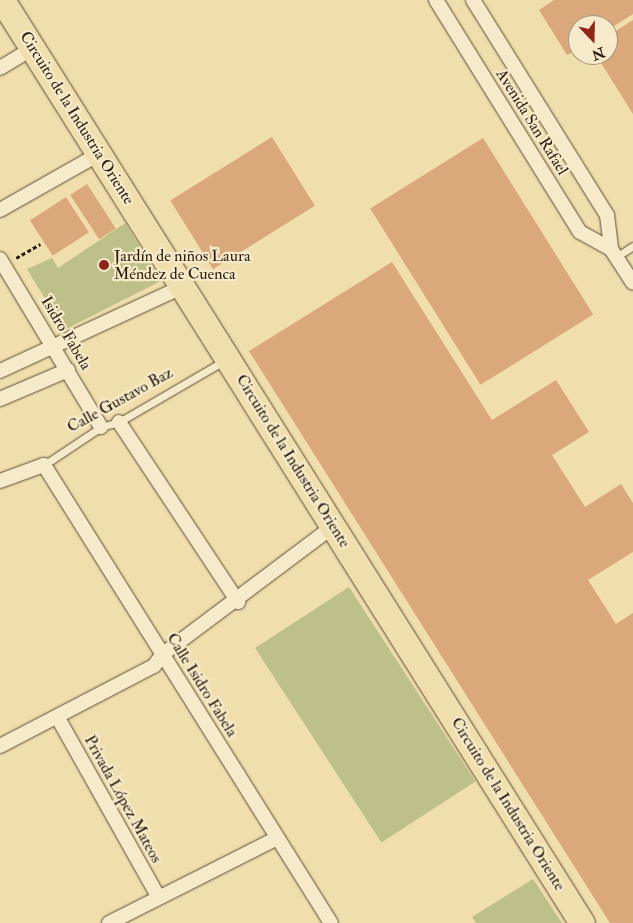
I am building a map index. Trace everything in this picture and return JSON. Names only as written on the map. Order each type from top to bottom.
[{"type":"highway","name":"Circuito de la Industria Oriente","points":[[2,0],[184,286],[332,527],[582,923]]},
{"type":"street","name":"Avenida San Rafael","points":[[436,0],[580,232],[613,253],[633,283]]},
{"type":"street","name":"Avenida San Rafael","points":[[473,0],[607,216],[613,253]]},
{"type":"street","points":[[0,68],[33,48]]},
{"type":"street","points":[[0,210],[100,154]]},
{"type":"street","name":"Isidro Fabela","points":[[2,262],[101,427]]},
{"type":"street","points":[[0,371],[55,349],[184,286]]},
{"type":"street","points":[[0,399],[68,370]]},
{"type":"street","points":[[119,422],[238,602]]},
{"type":"street","name":"Calle Gustavo Baz","points":[[0,480],[44,465]]},
{"type":"street","name":"Calle Isidro Fabela","points":[[44,465],[331,923]]},
{"type":"street","points":[[0,746],[58,718],[154,666],[163,654],[238,602],[332,527]]},
{"type":"street","name":"Privada López Mateos","points":[[58,718],[158,896]]},
{"type":"street","points":[[109,923],[158,896],[277,838]]},
{"type":"lane","points":[[613,253],[633,246]]},
{"type":"lane","name":"Calle Gustavo Baz","points":[[44,465],[101,427],[119,422],[229,358]]},
{"type":"path","points":[[2,262],[40,244]]},
{"type":"green space","points":[[125,223],[161,281],[64,330],[27,269],[52,258],[58,268]]},
{"type":"green space","points":[[349,587],[475,782],[381,843],[255,648]]},
{"type":"green space","points":[[533,879],[562,923],[476,923],[472,917]]},
{"type":"building","points":[[554,0],[633,0],[633,14],[618,24],[618,15],[568,15],[567,55],[539,10]]},
{"type":"building","points":[[633,20],[633,114],[602,65],[618,65],[618,30]]},
{"type":"building","points":[[272,137],[315,206],[213,269],[170,201]]},
{"type":"building","points":[[483,138],[593,314],[480,385],[370,208]]},
{"type":"building","points":[[87,184],[116,228],[99,239],[70,195]]},
{"type":"building","points":[[66,197],[89,232],[53,256],[30,220]]},
{"type":"building","points":[[392,262],[492,420],[556,380],[589,432],[552,455],[585,507],[621,484],[633,503],[633,552],[588,580],[616,624],[633,613],[633,923],[610,923],[249,351]]},
{"type":"place","name":"Jardín de niños Laura Méndez de Cuenca","points":[[104,265]]}]
